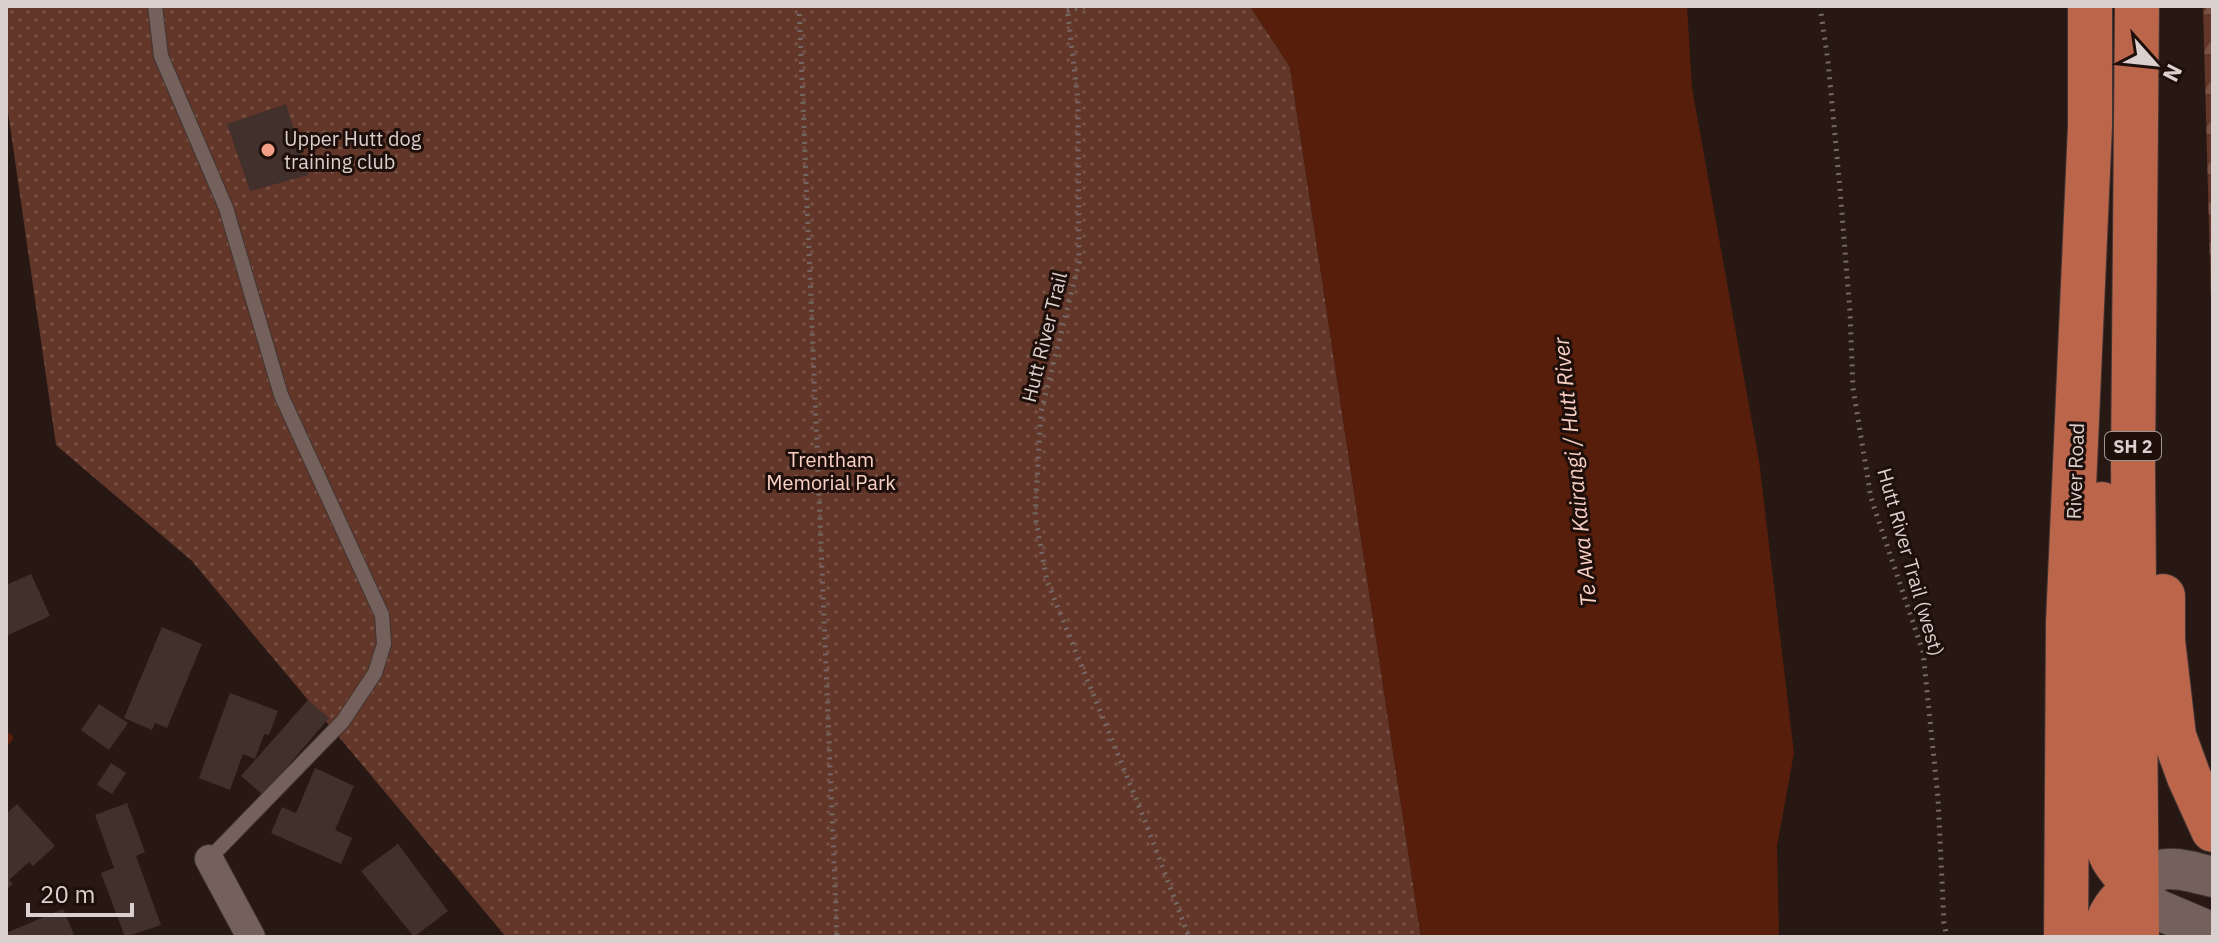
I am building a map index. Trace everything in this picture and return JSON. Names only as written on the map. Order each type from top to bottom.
[{"type":"highway","name":"River Road","points":[[2066,937],[2068,622],[2090,126],[2090,6]]},
{"type":"highway","points":[[2140,6],[2156,129],[2163,640],[2174,736],[2213,830]]},
{"type":"highway","name":"SH 2","points":[[2137,937],[2133,464],[2140,6]]},
{"type":"highway","points":[[2090,126],[2102,281],[2103,821],[2105,846],[2114,864],[2136,887],[2119,901],[2106,922],[2104,937]]},
{"type":"street","points":[[209,859],[251,937]]},
{"type":"street","points":[[2213,877],[2182,870],[2156,870],[2143,875],[2136,887],[2154,908],[2213,933]]},
{"type":"lane","points":[[155,6],[161,56],[226,208],[281,395],[382,615],[384,644],[375,673],[343,721],[209,859]]},
{"type":"path","points":[[799,6],[837,937]]},
{"type":"path","points":[[1067,8],[1089,6]]},
{"type":"path","name":"Hutt River Trail (west)","points":[[1820,6],[1840,189],[1853,388],[1871,498],[1923,652],[1938,798],[1947,937]]},
{"type":"path","name":"Hutt River Trail","points":[[1067,8],[1078,101],[1079,262],[1041,412],[1035,516],[1047,581],[1189,937]]},
{"type":"green space","name":"Trentham Memorial Park","points":[[6,6],[1250,6],[1290,67],[1421,937],[506,937],[192,561],[56,445],[6,98]]},
{"type":"green space","points":[[2203,6],[2213,6],[2213,374]]},
{"type":"water","name":"Te Awa Kairangi / Hutt River","points":[[1250,6],[1687,6],[1692,88],[1759,461],[1794,753],[1777,846],[1779,937],[1421,937],[1290,67]]},
{"type":"building","name":"Upper Hutt dog training club","points":[[286,104],[308,175],[250,191],[227,124]]},
{"type":"building","points":[[31,574],[50,616],[6,636],[6,585]]},
{"type":"building","points":[[162,627],[202,644],[167,728],[155,723],[152,730],[124,718]]},
{"type":"building","points":[[230,693],[278,711],[269,735],[264,734],[255,759],[243,754],[230,790],[199,778]]},
{"type":"building","points":[[308,700],[329,718],[263,795],[241,776]]},
{"type":"building","points":[[99,704],[128,723],[109,750],[81,730]]},
{"type":"building","points":[[111,763],[126,773],[112,794],[97,785]]},
{"type":"building","points":[[315,768],[354,786],[335,830],[352,838],[341,864],[271,833],[282,807],[296,813]]},
{"type":"building","points":[[127,803],[145,852],[136,856],[161,925],[125,937],[101,873],[114,868],[95,815]]},
{"type":"building","points":[[17,804],[55,846],[33,866],[29,862],[9,880],[13,884],[6,890],[6,814]]},
{"type":"building","points":[[398,844],[448,911],[414,937],[361,871]]},
{"type":"building","points":[[63,909],[75,937],[6,937],[6,933]]},
{"type":"place","name":"Upper Hutt dog training club","points":[[268,150]]}]
